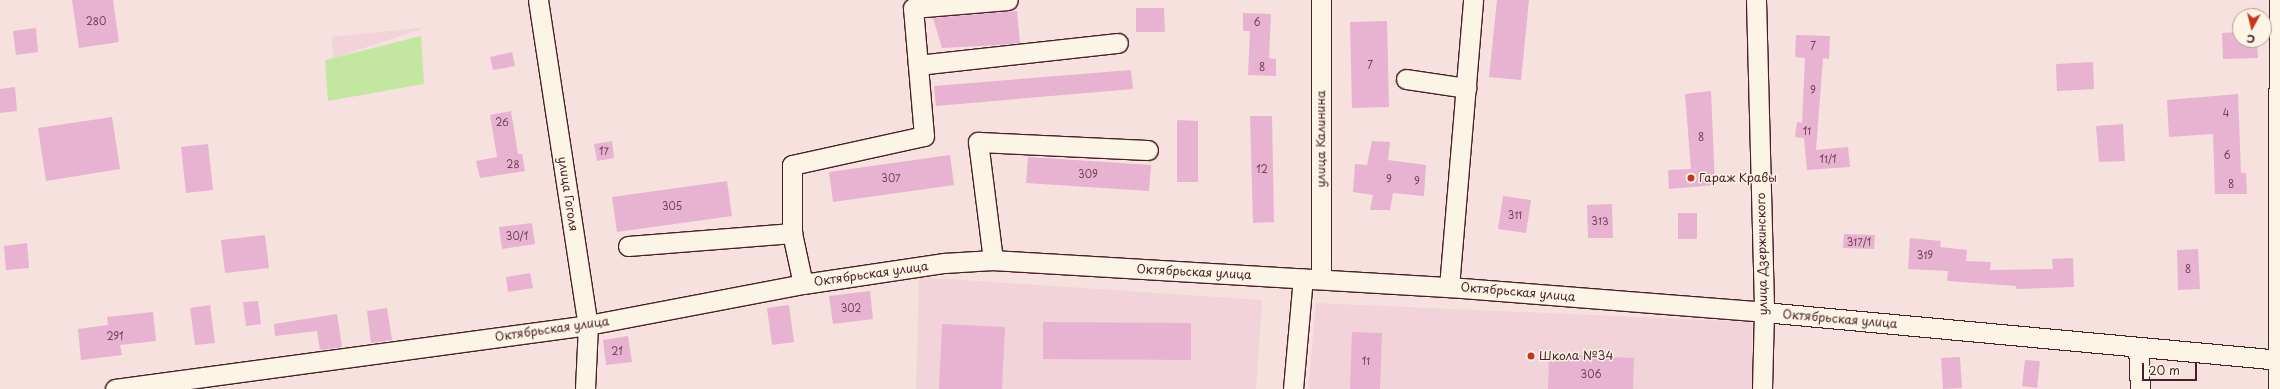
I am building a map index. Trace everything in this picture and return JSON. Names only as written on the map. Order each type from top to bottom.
[{"type":"street","name":"улица Гоголя","points":[[538,0],[588,325],[584,389]]},
{"type":"street","points":[[802,284],[792,233],[792,165],[924,136],[913,8],[1008,0]]},
{"type":"street","name":"улица Калинина","points":[[1321,0],[1321,278]]},
{"type":"street","points":[[1449,287],[1473,0]]},
{"type":"street","name":"улица Дзержинского","points":[[1756,0],[1764,312],[1762,389]]},
{"type":"street","points":[[2278,389],[2280,0]]},
{"type":"street","points":[[918,65],[1118,43]]},
{"type":"street","points":[[1406,79],[1466,88]]},
{"type":"street","points":[[993,260],[978,142],[1148,150]]},
{"type":"street","points":[[628,246],[792,233]]},
{"type":"street","name":"Октябрьская улица","points":[[115,389],[588,325],[802,284],[944,263],[993,260],[1321,278],[1449,287],[1764,312],[2279,360]]},
{"type":"street","points":[[1293,389],[1302,278]]},
{"type":"street","points":[[2138,347],[2140,389]]},
{"type":"shaded area","points":[[427,27],[334,58],[331,37]]},
{"type":"shaded area","points":[[919,277],[1262,300],[1256,389],[916,389]]},
{"type":"shaded area","name":"Школа №34","points":[[1316,303],[1752,322],[1752,389],[1308,389]]},
{"type":"green space","points":[[421,36],[424,84],[328,101],[325,60]]},
{"type":"building","points":[[72,0],[113,0],[119,42],[79,48]]},
{"type":"building","points":[[1497,0],[1529,0],[1521,80],[1489,77]]},
{"type":"building","points":[[1136,8],[1164,8],[1165,32],[1136,32]]},
{"type":"building","points":[[1017,11],[1020,43],[999,45],[942,48],[933,18]]},
{"type":"building","points":[[1243,13],[1271,14],[1269,58],[1276,59],[1276,76],[1248,75],[1250,31],[1243,31]]},
{"type":"building","points":[[1387,21],[1389,107],[1352,108],[1350,22]]},
{"type":"building","points":[[36,28],[38,52],[16,55],[13,31]]},
{"type":"building","points":[[2232,32],[2232,48],[2257,48],[2258,58],[2223,59],[2222,33]]},
{"type":"building","points":[[1796,35],[1830,36],[1829,59],[1823,58],[1816,150],[1848,147],[1850,167],[1807,170],[1804,138],[1795,137],[1797,122],[1802,123],[1805,58],[1795,57]]},
{"type":"building","points":[[512,52],[515,66],[493,70],[490,57]]},
{"type":"building","points":[[2093,62],[2094,89],[2057,91],[2056,64]]},
{"type":"building","points":[[1131,70],[1133,89],[936,106],[934,86]]},
{"type":"building","points":[[15,87],[17,111],[0,113],[0,89]]},
{"type":"building","points":[[1711,91],[1715,185],[1669,189],[1668,170],[1691,169],[1685,94]]},
{"type":"building","points":[[2238,94],[2241,173],[2246,173],[2247,194],[2215,194],[2213,134],[2169,137],[2167,100]]},
{"type":"building","points":[[511,111],[518,154],[522,154],[525,171],[480,178],[476,161],[497,157],[490,115]]},
{"type":"building","points":[[1250,116],[1272,116],[1274,222],[1253,223]]},
{"type":"building","points":[[112,117],[120,169],[46,181],[38,128]]},
{"type":"building","points":[[1177,120],[1198,121],[1198,182],[1177,182]]},
{"type":"building","points":[[2123,124],[2125,161],[2099,162],[2096,126]]},
{"type":"building","points":[[612,141],[614,158],[597,161],[594,144]]},
{"type":"building","points":[[1372,141],[1390,142],[1388,160],[1426,165],[1424,196],[1393,193],[1390,210],[1370,210],[1373,195],[1353,192],[1355,164],[1367,165]]},
{"type":"building","points":[[208,144],[213,190],[186,193],[181,147]]},
{"type":"building","points":[[950,155],[954,185],[833,202],[829,172]]},
{"type":"building","points":[[1028,157],[1151,165],[1149,191],[1026,183]]},
{"type":"building","points":[[727,181],[732,216],[617,232],[612,197]]},
{"type":"building","points":[[1503,196],[1531,200],[1526,233],[1498,229]]},
{"type":"building","points":[[1612,204],[1613,238],[1588,238],[1587,205]]},
{"type":"building","points":[[1678,213],[1697,213],[1697,239],[1678,239]]},
{"type":"building","points":[[532,223],[535,244],[502,249],[499,227]]},
{"type":"building","points":[[1844,234],[1875,235],[1874,249],[1843,248]]},
{"type":"building","points":[[265,235],[269,268],[225,273],[221,240]]},
{"type":"building","points":[[1910,238],[1941,241],[1940,247],[1967,250],[1966,261],[1991,262],[1990,270],[2053,269],[2052,259],[2073,258],[2074,287],[2016,289],[2016,286],[1947,281],[1948,271],[1908,269]]},
{"type":"building","points":[[27,243],[29,268],[6,270],[4,246]]},
{"type":"building","points":[[2198,249],[2200,289],[2178,290],[2177,250]]},
{"type":"building","points":[[530,273],[533,288],[508,292],[506,277]]},
{"type":"building","points":[[870,291],[873,319],[833,324],[829,296]]},
{"type":"building","points":[[258,301],[261,324],[246,326],[243,302]]},
{"type":"building","points":[[210,305],[215,343],[195,345],[190,308]]},
{"type":"building","points":[[789,305],[794,342],[772,345],[767,308]]},
{"type":"building","points":[[387,308],[392,340],[371,343],[367,311]]},
{"type":"building","points":[[153,312],[156,341],[120,345],[122,355],[81,360],[78,329],[108,325],[107,317]]},
{"type":"building","points":[[337,314],[342,347],[320,350],[317,331],[275,336],[274,324]]},
{"type":"building","points":[[1043,322],[1191,323],[1191,360],[1043,359]]},
{"type":"building","points":[[942,324],[1005,327],[1002,389],[939,389]]},
{"type":"building","points":[[1352,332],[1382,333],[1380,389],[1350,389]]},
{"type":"building","points":[[628,336],[632,362],[606,365],[603,340]]},
{"type":"building","points":[[1549,354],[1634,358],[1633,389],[1548,389]]},
{"type":"building","points":[[1960,357],[1962,388],[1943,389],[1941,358]]},
{"type":"building","points":[[2025,360],[2040,361],[2037,388],[2022,386]]},
{"type":"place","name":"Гараж Кравы","points":[[1691,178]]},
{"type":"place","name":"Школа №34","points":[[1531,356]]}]
